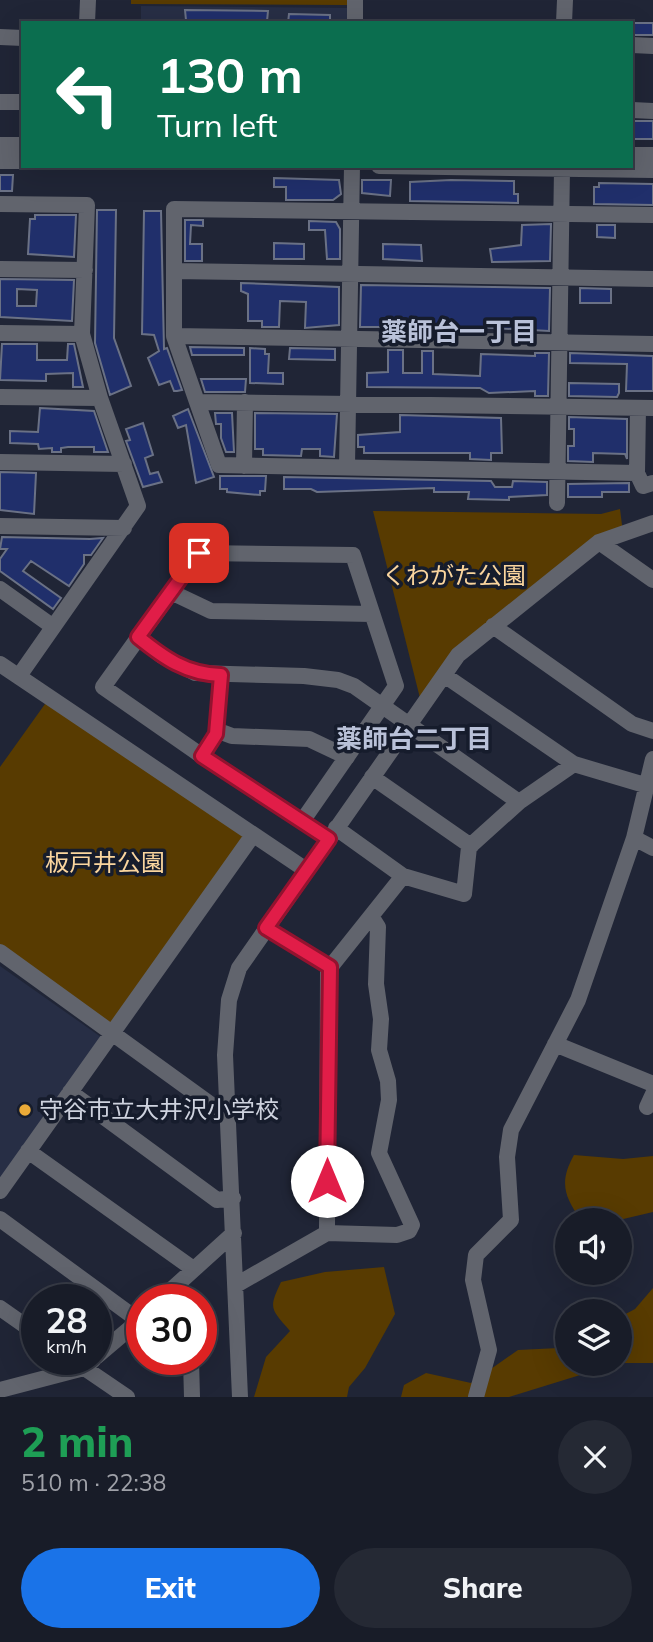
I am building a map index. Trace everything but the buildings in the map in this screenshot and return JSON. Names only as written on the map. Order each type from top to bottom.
[{"type":"street","points":[[88,0],[88,21]]},
{"type":"street","points":[[355,0],[355,21]]},
{"type":"street","points":[[564,21],[565,0]]},
{"type":"street","points":[[0,37],[21,38]]},
{"type":"street","points":[[633,45],[653,46]]},
{"type":"street","points":[[0,102],[21,102]]},
{"type":"street","points":[[633,110],[653,111]]},
{"type":"street","points":[[0,145],[21,145]]},
{"type":"street","points":[[633,155],[653,155]]},
{"type":"street","points":[[0,161],[21,161]]},
{"type":"street","points":[[347,466],[352,168]]},
{"type":"street","points":[[501,168],[653,170]]},
{"type":"street","points":[[557,503],[562,169]]},
{"type":"street","points":[[0,204],[87,205],[82,334],[100,398],[138,506],[19,676]]},
{"type":"street","points":[[637,473],[219,465],[174,335],[174,209],[653,215]]},
{"type":"street","points":[[0,269],[85,270]]},
{"type":"street","points":[[174,271],[653,279]]},
{"type":"street","points":[[0,333],[82,334]]},
{"type":"street","points":[[174,335],[653,344]]},
{"type":"street","points":[[0,397],[100,398]]},
{"type":"street","points":[[197,402],[645,408],[637,473],[643,486],[653,482]]},
{"type":"street","points":[[244,402],[244,466]]},
{"type":"street","points":[[0,462],[124,464]]},
{"type":"street","points":[[240,1397],[225,1055],[229,1000],[239,968],[458,655],[598,542],[653,523]]},
{"type":"street","points":[[0,526],[124,528]]},
{"type":"street","points":[[598,542],[653,580]]},
{"type":"street","points":[[303,820],[396,686],[353,555],[199,553],[103,687],[202,756],[303,820],[403,876],[464,894],[471,846],[519,802],[574,764]]},
{"type":"street","points":[[0,589],[52,626]]},
{"type":"street","points":[[171,592],[192,605],[211,611],[372,614]]},
{"type":"street","points":[[493,626],[632,724],[653,731]]},
{"type":"street","points":[[138,637],[177,666],[195,673],[304,676],[338,680],[384,705],[408,726],[519,802]]},
{"type":"street","points":[[0,664],[306,870]]},
{"type":"street","points":[[202,756],[216,730],[221,675]]},
{"type":"street","points":[[444,675],[574,764],[648,786]]},
{"type":"street","points":[[216,730],[232,736],[309,739],[327,745],[347,757]]},
{"type":"street","points":[[476,1397],[489,1350],[473,1280],[476,1255],[511,1220],[507,1157],[511,1130],[578,1000],[634,838],[653,760]]},
{"type":"street","points":[[372,777],[471,846]]},
{"type":"street","points":[[0,1191],[253,835]]},
{"type":"street","points":[[634,838],[653,848]]},
{"type":"street","points":[[327,1234],[330,967],[403,876]]},
{"type":"street","points":[[236,1285],[327,1234],[397,1234],[409,1231],[412,1225],[379,1153],[388,1090],[379,1050],[381,1019],[376,984],[378,926],[371,916]]},
{"type":"street","points":[[266,928],[330,967]]},
{"type":"street","points":[[0,952],[228,1117]]},
{"type":"street","points":[[555,1044],[653,1084]]},
{"type":"street","points":[[70,1092],[217,1200],[233,1198]]},
{"type":"street","points":[[28,1151],[192,1268]]},
{"type":"street","points":[[0,1219],[126,1309]]},
{"type":"street","points":[[176,1284],[234,1233]]},
{"type":"street","points":[[0,1308],[21,1323]]},
{"type":"street","points":[[112,1342],[126,1331]]},
{"type":"street","points":[[0,1390],[45,1375]]},
{"type":"street","points":[[103,1375],[127,1397]]},
{"type":"street","points":[[191,1375],[192,1397]]},
{"type":"shaded area","points":[[141,6],[349,8],[349,21],[141,21]]},
{"type":"shaded area","name":"守谷市立大井沢小学校","points":[[0,966],[101,1037],[0,1182]]},
{"type":"green space","points":[[131,0],[347,0],[347,5],[131,4]]},
{"type":"green space","name":"くわがた公園","points":[[620,509],[623,533],[493,626],[422,706],[373,511],[601,514]]},
{"type":"green space","name":"板戸井公園","points":[[50,697],[253,835],[111,1034],[0,952],[0,767]]},
{"type":"green space","points":[[574,1155],[623,1159],[653,1156],[653,1212],[632,1217],[632,1208],[574,1208],[567,1196],[565,1181]]},
{"type":"green space","points":[[384,1267],[395,1314],[365,1368],[349,1387],[347,1397],[254,1397],[266,1357],[290,1331],[275,1313],[273,1304],[281,1282],[325,1272]]},
{"type":"green space","points":[[653,1288],[653,1363],[632,1363],[632,1311]]},
{"type":"green space","points":[[555,1348],[555,1376],[577,1376],[509,1397],[401,1397],[404,1385],[426,1373],[471,1383],[518,1350]]},
{"type":"place","name":"守谷市立大井沢小学校","points":[[25,1110]]},
{"type":"district","name":"薬師台一丁目","points":[[459,332]]},
{"type":"district","name":"薬師台二丁目","points":[[414,739]]},
{"type":"route","points":[[199,553],[138,637],[177,666],[195,673],[221,675],[216,734],[202,756],[329,839],[266,928],[330,967],[327,1181]]}]
